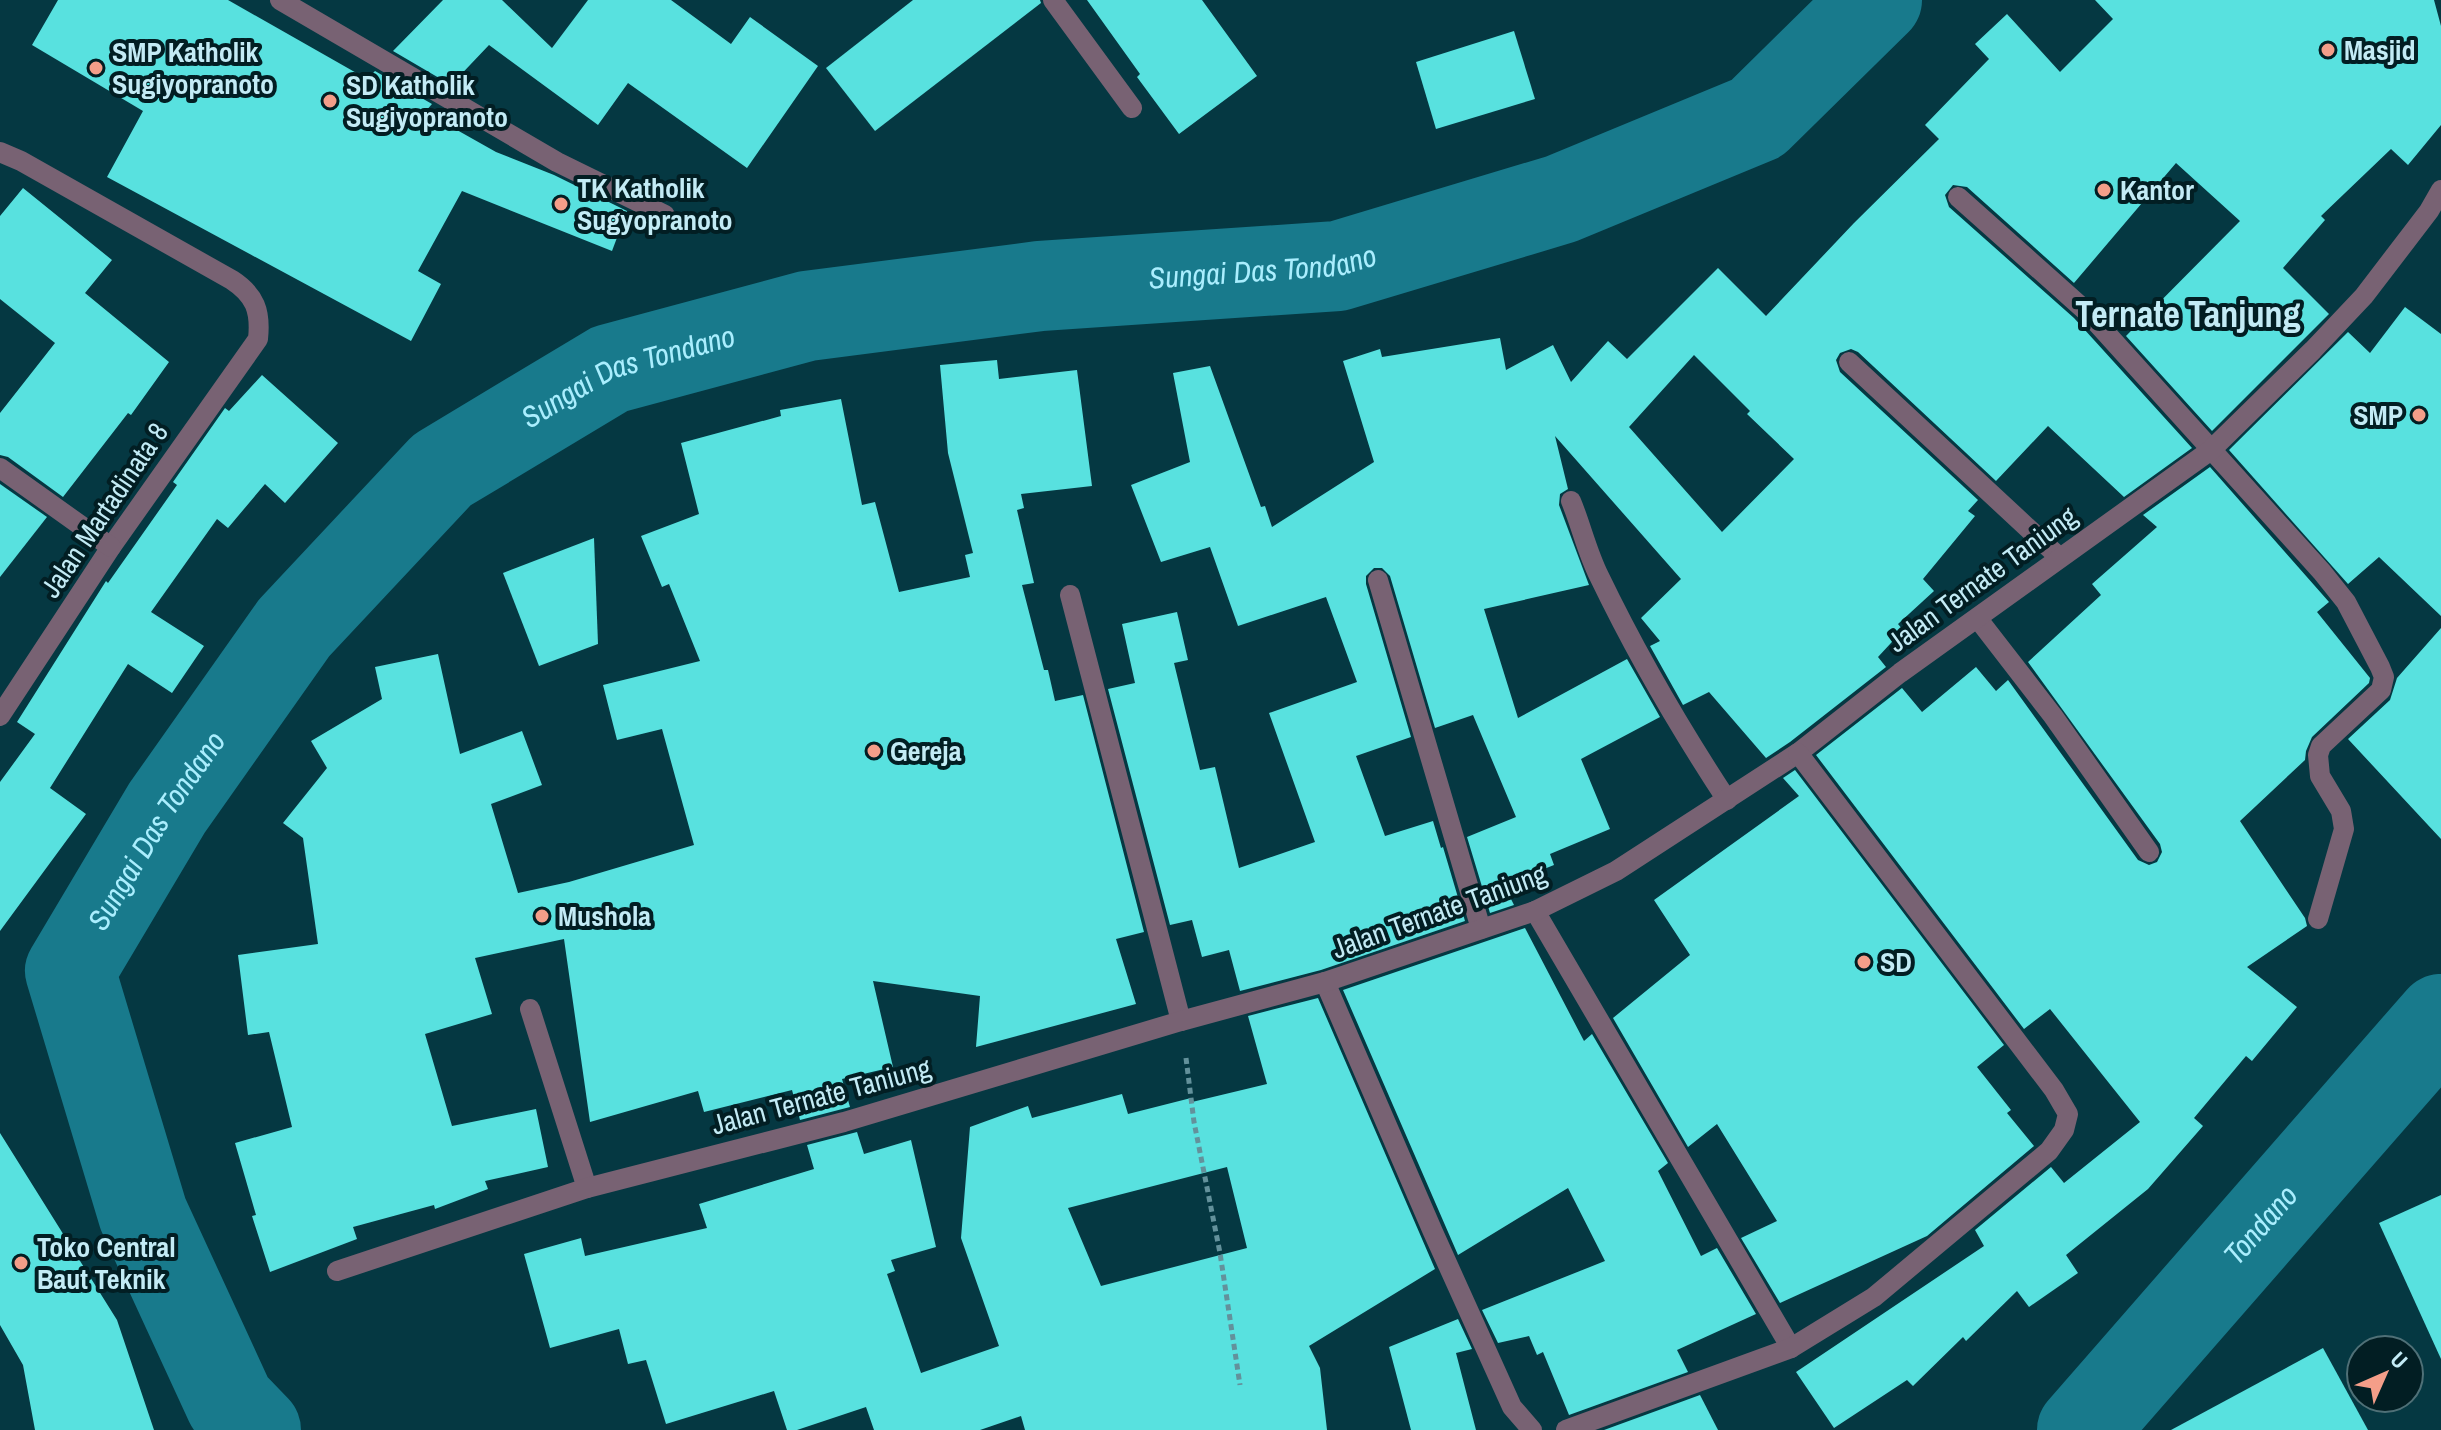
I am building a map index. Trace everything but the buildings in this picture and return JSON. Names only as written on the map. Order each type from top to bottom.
[{"type":"street","points":[[280,0],[557,162],[665,215]]},
{"type":"street","points":[[1053,0],[1132,108]]},
{"type":"street","name":"Jalan Martadinata 8","points":[[0,152],[21,161],[246,290],[256,303],[260,320],[258,339],[111,547],[0,716]]},
{"type":"street","name":"Jalan Ternate Taniung","points":[[337,1271],[587,1188],[844,1122],[1181,1021],[1325,982],[1535,911],[1616,871],[1798,753],[1900,673],[2211,450],[2364,296],[2429,211],[2441,190]]},
{"type":"street","points":[[1958,197],[2087,312],[2322,572],[2346,602],[2384,677],[2381,690],[2321,746],[2318,755],[2320,776],[2341,811],[2344,829],[2318,919]]},
{"type":"street","points":[[1849,362],[2059,557]]},
{"type":"street","points":[[0,468],[111,547]]},
{"type":"street","points":[[1571,501],[1597,572],[1652,680],[1727,800]]},
{"type":"street","points":[[1378,580],[1481,929]]},
{"type":"street","points":[[1070,595],[1181,1021]]},
{"type":"street","points":[[1978,619],[2053,716],[2149,852]]},
{"type":"street","points":[[1566,1430],[1791,1348],[1874,1297],[2049,1151],[2064,1130],[2068,1114],[2054,1090],[1798,753]]},
{"type":"street","points":[[1535,911],[1791,1348]]},
{"type":"street","points":[[1325,982],[1512,1407],[1532,1430]]},
{"type":"street","points":[[530,1009],[587,1188]]},
{"type":"path","points":[[1181,1021],[1194,1122],[1220,1253],[1240,1385]]},
{"type":"waterway","name":"Sungai Das Tondano","points":[[256,1430],[230,1403],[143,1214],[70,971],[167,808],[294,628],[442,470],[610,369],[807,316],[1040,286],[1338,266],[1561,199],[1757,118],[1877,0]]},
{"type":"waterway","name":"Tondano","points":[[2082,1430],[2441,1019]]},
{"type":"place","name":"Masjid","points":[[2328,50]]},
{"type":"place","name":"SMP Katholik Sugiyopranoto","points":[[96,68]]},
{"type":"place","name":"SD Katholik Sugiyopranoto","points":[[330,101]]},
{"type":"place","name":"Kantor","points":[[2104,190]]},
{"type":"place","name":"TK Katholik Sugyopranoto","points":[[561,204]]},
{"type":"place","name":"SMP","points":[[2419,415]]},
{"type":"place","name":"Gereja","points":[[874,751]]},
{"type":"place","name":"Mushola","points":[[542,916]]},
{"type":"place","name":"SD","points":[[1864,962]]},
{"type":"place","name":"Toko Central Baut Teknik","points":[[21,1263]]},
{"type":"district","name":"Ternate Tanjung","points":[[2188,314]]}]
